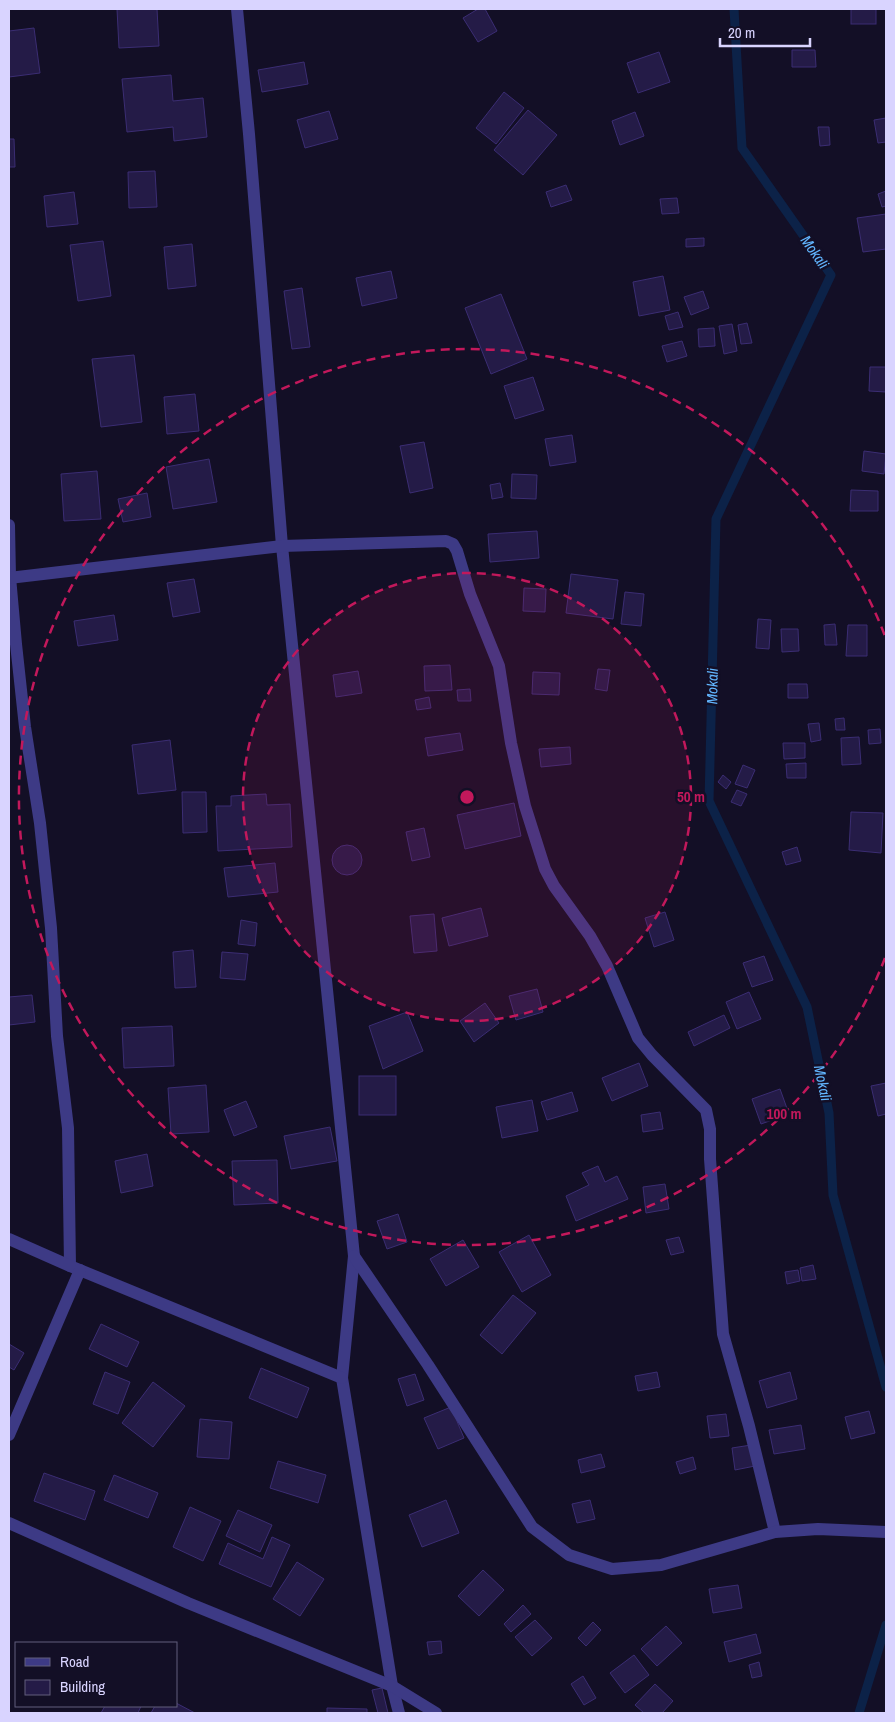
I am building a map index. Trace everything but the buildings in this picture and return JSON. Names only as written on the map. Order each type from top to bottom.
[{"type":"street","points":[[237,9],[282,546],[354,1256],[342,1378],[392,1686],[399,1713]]},
{"type":"street","points":[[9,525],[10,578],[24,718],[40,823],[50,928],[57,1036],[68,1128],[75,1268],[9,1435]]},
{"type":"street","points":[[10,578],[282,546],[446,541],[453,544],[457,551],[470,594],[499,666],[511,744],[525,806],[545,869],[554,886],[590,936],[607,966],[638,1038],[706,1110],[710,1129],[710,1159],[724,1334],[752,1435],[775,1532]]},
{"type":"street","points":[[9,1239],[342,1378]]},
{"type":"street","points":[[354,1256],[428,1365],[532,1526],[569,1555],[612,1569],[661,1565],[775,1532],[818,1529],[881,1532]]},
{"type":"street","points":[[9,1523],[188,1603],[392,1686],[436,1713]]},
{"type":"waterway","name":"Mokali","points":[[734,9],[742,148],[831,275],[716,519],[709,801],[807,1007],[829,1113],[833,1195],[886,1387]]},
{"type":"waterway","name":"Mokali","points":[[859,1713],[886,1625]]}]
